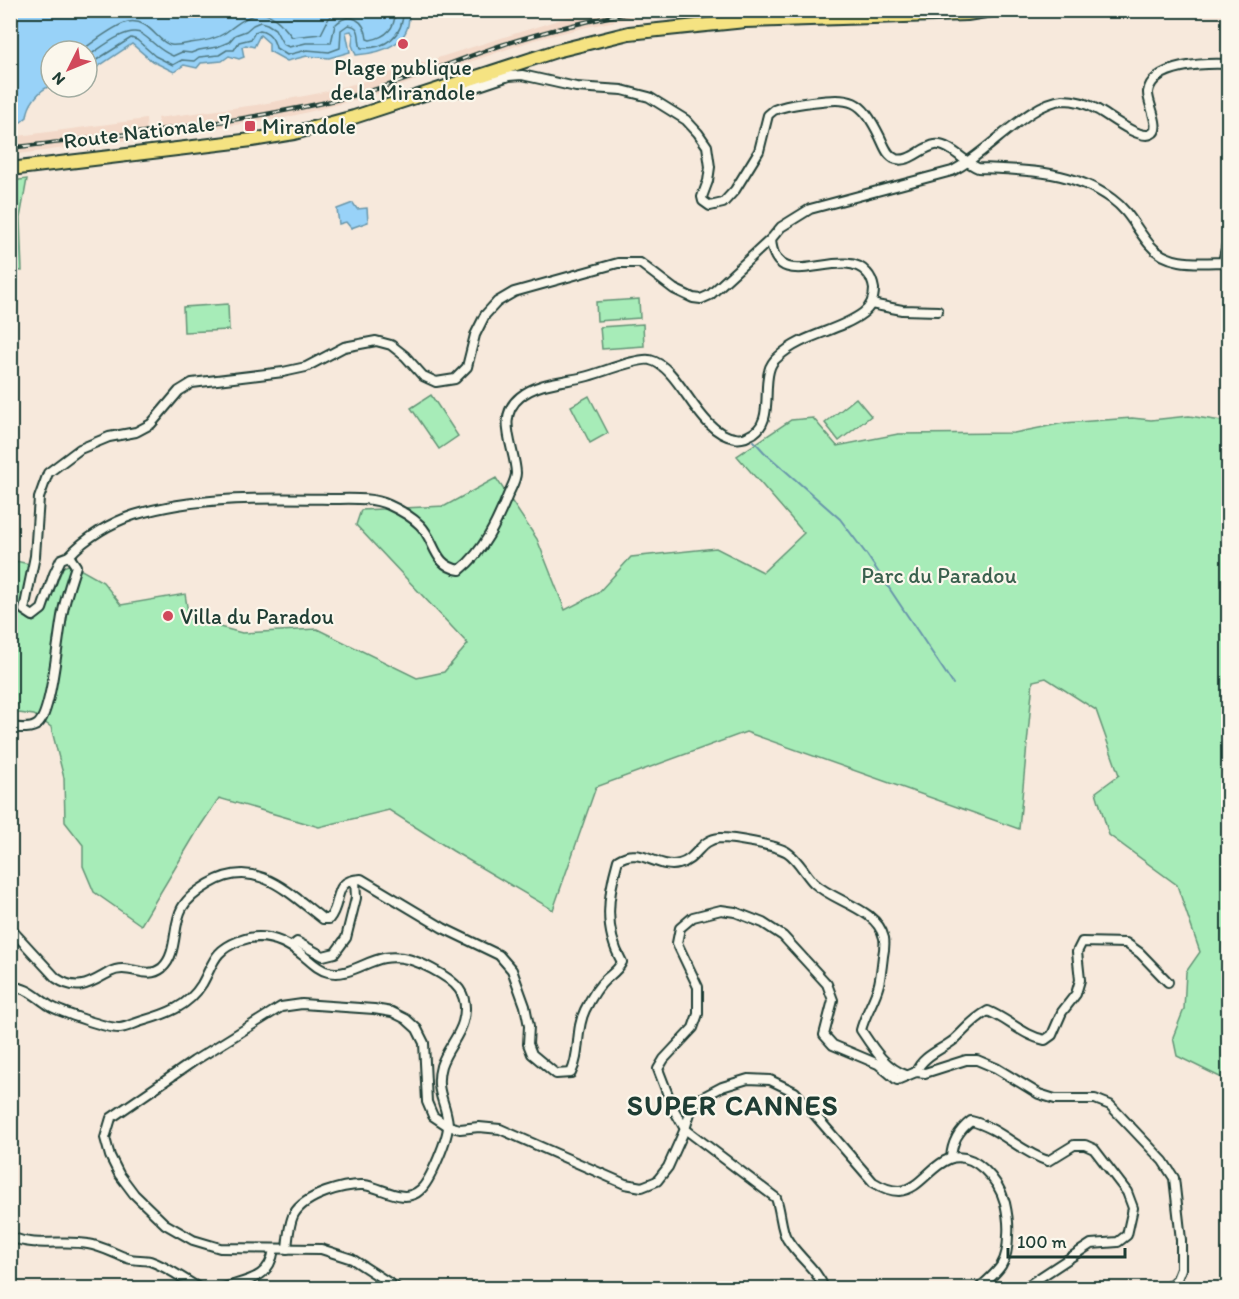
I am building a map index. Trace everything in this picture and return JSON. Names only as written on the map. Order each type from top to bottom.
[{"type":"main road","points":[[10,166],[292,128],[335,117],[555,46],[617,31],[663,24],[837,10]]},
{"type":"main road","name":"Route Nationale 7","points":[[10,166],[252,140],[294,133],[354,117],[556,51],[629,33],[745,21],[967,14],[992,10]]},
{"type":"street","points":[[771,239],[773,253],[780,262],[794,269],[802,270],[849,262],[862,267],[870,275],[874,286],[874,297],[864,312],[792,346],[778,356],[769,368],[766,413],[761,427],[755,433],[735,439],[723,434],[708,423],[661,366],[650,360],[638,360],[597,374],[545,384],[520,396],[510,408],[506,421],[516,475],[500,516],[481,548],[460,570],[450,569],[442,562],[421,526],[407,514],[386,504],[363,500],[270,498],[194,503],[151,510],[119,520],[76,548],[69,556],[61,559],[42,609],[33,616],[24,610],[35,556],[39,498],[48,473],[80,449],[109,437],[136,432],[151,423],[179,391],[192,383],[283,372],[306,366],[344,347],[376,341],[391,345],[405,356],[423,376],[436,382],[455,379],[467,367],[475,335],[485,315],[497,302],[514,292],[618,263],[640,263],[674,289],[693,298],[701,299],[710,295],[771,239],[781,226],[810,209],[945,173],[967,164],[1037,109],[1060,100],[1076,100],[1132,130],[1143,135],[1151,135],[1156,130],[1157,124],[1149,105],[1148,91],[1154,80],[1171,69],[1218,63],[1228,64]]},
{"type":"street","points":[[452,84],[461,92],[509,75],[522,75],[576,87],[622,90],[649,97],[686,120],[707,146],[710,167],[702,197],[703,201],[710,206],[723,203],[735,190],[759,151],[768,116],[774,110],[780,107],[839,98],[855,103],[868,116],[890,156],[898,160],[908,158],[935,145],[946,146],[967,164],[978,168],[1058,174],[1073,178],[1101,192],[1124,208],[1156,251],[1194,264],[1226,262],[1228,239]]},
{"type":"street","points":[[871,304],[902,310],[938,311]]},
{"type":"street","points":[[10,727],[36,726],[50,701],[63,610],[76,566],[69,556]]},
{"type":"street","points":[[10,928],[56,978],[65,984],[77,986],[96,982],[111,971],[123,967],[146,974],[161,969],[171,957],[174,931],[182,907],[197,891],[217,879],[238,875],[260,875],[276,883],[323,919],[329,919],[334,913],[338,894],[344,885],[355,879],[361,879],[443,928],[499,956],[512,970],[525,1006],[529,1026],[528,1044],[532,1054],[556,1074],[571,1073],[575,1064],[579,1025],[586,1008],[605,980],[619,970],[622,962],[609,928],[612,880],[618,860],[627,854],[678,865],[690,860],[705,842],[719,838],[766,845],[787,852],[815,884],[864,913],[880,927],[885,940],[879,983],[861,1030],[883,1060],[896,1071],[906,1075]]},
{"type":"street","points":[[292,946],[297,942],[323,956],[335,953],[346,938],[356,898],[355,879]]},
{"type":"street","points":[[824,1288],[820,1278],[785,1237],[781,1210],[776,1198],[685,1129],[673,1108],[658,1069],[664,1059],[693,1028],[698,1014],[698,987],[678,943],[680,928],[693,917],[721,910],[735,912],[763,923],[783,936],[827,984],[833,1000],[824,1035],[833,1045],[878,1064],[897,1080],[916,1072],[925,1073],[966,1060],[977,1060],[996,1068],[1039,1094],[1055,1099],[1095,1099],[1110,1105],[1163,1161],[1174,1178],[1181,1240],[1181,1269],[1177,1279],[1167,1288]]},
{"type":"street","points":[[10,987],[20,987],[51,1007],[102,1025],[119,1028],[172,1012],[189,1000],[202,984],[212,961],[224,947],[242,940],[263,937],[280,940],[292,946],[320,970],[330,973],[343,972],[384,958],[406,957],[445,976],[460,988],[465,1005],[463,1023],[448,1048],[438,1075],[438,1088],[448,1126],[422,1190],[411,1195],[397,1195],[365,1185],[343,1187],[321,1194],[304,1203],[294,1214],[287,1249]]},
{"type":"street","points":[[916,1072],[925,1058],[941,1050],[973,1020],[988,1011],[1035,1038],[1045,1040],[1052,1035],[1062,1012],[1076,994],[1080,980],[1080,963],[1077,952],[1082,942],[1126,944],[1140,953],[1167,982]]},
{"type":"street","points":[[397,1288],[352,1259],[321,1249],[220,1248],[193,1240],[165,1224],[134,1194],[119,1174],[110,1156],[105,1137],[111,1118],[184,1067],[270,1013],[281,1007],[302,1004],[374,1009],[392,1012],[406,1019],[417,1029],[424,1044],[427,1102],[433,1116],[448,1126],[460,1129],[500,1128],[625,1184],[642,1187],[657,1181],[668,1167],[692,1107],[703,1097],[722,1087],[748,1079],[770,1080],[795,1092],[873,1182],[886,1189],[900,1191],[915,1185],[936,1165],[951,1158],[970,1160],[990,1174],[1004,1201],[1008,1228],[1008,1252],[998,1271],[979,1288]]},
{"type":"street","points":[[951,1158],[951,1147],[960,1129],[971,1121],[986,1125],[1034,1156],[1048,1161],[1074,1145],[1085,1145],[1094,1149],[1127,1192],[1133,1208],[1127,1235],[1119,1242],[1091,1244],[1024,1288]]},
{"type":"street","points":[[10,1237],[42,1244],[63,1242],[89,1244],[130,1259],[148,1261],[199,1288]]},
{"type":"street","points":[[223,1288],[257,1277],[268,1269],[273,1259],[274,1249]]},
{"type":"shaded area","points":[[587,11],[678,11],[653,13],[534,40],[368,97],[284,118],[162,135],[157,118],[256,105],[315,94],[361,82]]},
{"type":"shaded area","points":[[146,119],[147,135],[144,138],[11,155],[11,137]]},
{"type":"green space","points":[[27,179],[20,218],[22,271],[11,270],[11,181]]},
{"type":"green space","points":[[639,299],[640,318],[597,321],[596,302]]},
{"type":"green space","points":[[228,304],[229,330],[184,332],[183,307]]},
{"type":"green space","points":[[643,324],[644,346],[602,349],[600,327]]},
{"type":"green space","points":[[431,395],[458,436],[439,449],[411,408]]},
{"type":"green space","points":[[589,396],[608,433],[590,443],[571,406]]},
{"type":"green space","points":[[856,398],[871,416],[839,441],[825,423]]},
{"type":"green space","name":"Parc du Paradou","points":[[1189,416],[1228,422],[1228,1081],[1177,1056],[1173,1037],[1184,1009],[1186,972],[1200,952],[1177,885],[1109,835],[1096,792],[1119,775],[1096,710],[1046,678],[1033,681],[1019,829],[746,732],[596,787],[553,910],[389,810],[319,827],[219,798],[141,925],[94,892],[83,866],[83,845],[65,822],[64,778],[51,727],[34,715],[11,712],[10,560],[30,564],[20,614],[33,622],[45,613],[63,567],[71,564],[103,582],[121,605],[185,594],[189,619],[242,633],[317,629],[417,678],[444,672],[468,644],[356,525],[361,510],[445,506],[496,478],[537,539],[565,610],[598,593],[631,557],[716,548],[763,572],[804,533],[737,456],[791,420],[813,418],[837,446],[898,434],[1014,433],[1064,423],[1132,418],[1151,420]]},
{"type":"water","points":[[11,10],[408,10],[409,21],[401,38],[386,49],[376,52],[356,55],[352,45],[351,31],[346,32],[350,52],[329,58],[307,56],[287,61],[269,51],[269,43],[260,35],[254,47],[246,45],[242,47],[244,57],[239,59],[229,56],[222,61],[201,63],[197,68],[184,65],[174,72],[152,61],[132,44],[99,66],[99,39],[39,39],[39,93],[29,108],[27,117],[21,122],[11,122]]},
{"type":"water","points":[[353,203],[357,209],[367,208],[368,222],[351,228],[346,222],[339,224],[337,209]]},
{"type":"waterway","points":[[10,229],[18,242],[18,266]]},
{"type":"waterway","points":[[754,441],[840,519],[867,555],[953,684]]},
{"type":"railway","points":[[10,148],[225,121],[310,106],[390,85],[537,34],[643,10]]},
{"type":"place","name":"Plage publique de la Mirandole","points":[[403,44]]},
{"type":"place","name":"Mirandole","points":[[250,126]]},
{"type":"place","name":"Villa du Paradou","points":[[168,616]]},
{"type":"district","name":"SUPER CANNES","points":[[733,1105]]}]
